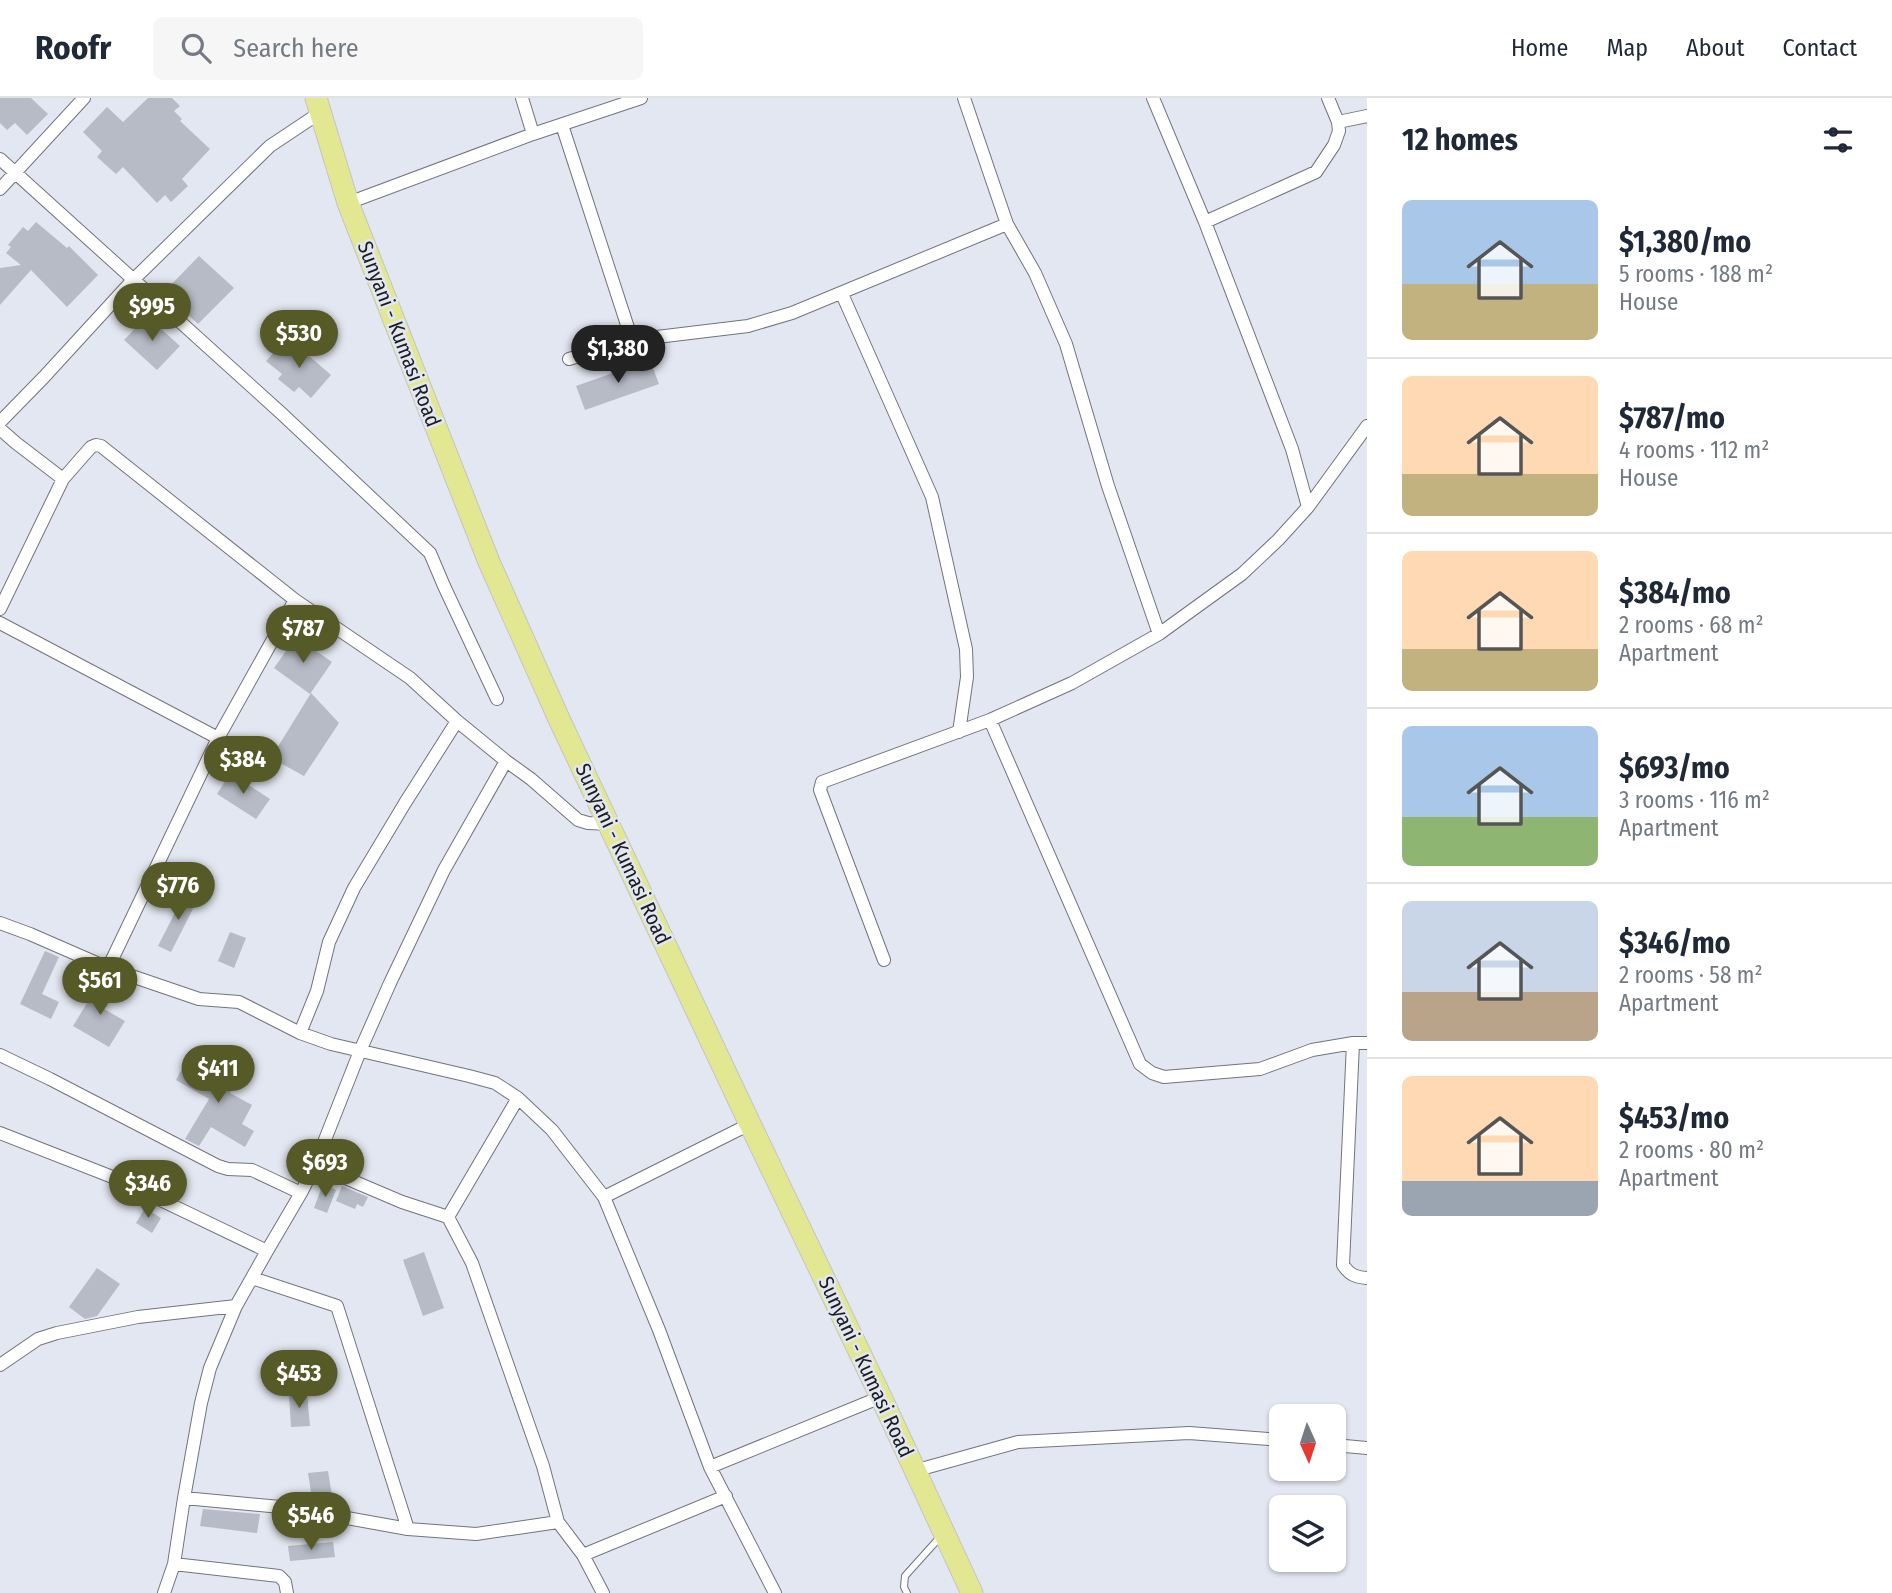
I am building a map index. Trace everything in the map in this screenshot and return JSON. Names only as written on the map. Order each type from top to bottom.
[{"type":"main road","name":"Sunyani - Kumasi Road","points":[[318,105],[348,203],[489,562],[559,719],[972,1593]]},
{"type":"street","points":[[0,189],[84,98]]},
{"type":"street","points":[[522,98],[533,134]]},
{"type":"street","points":[[348,203],[533,134],[641,98]]},
{"type":"street","points":[[964,98],[1007,224],[1035,273],[1066,344],[1108,486],[1158,634]]},
{"type":"street","points":[[1153,98],[1205,222],[1292,449],[1308,507]]},
{"type":"street","points":[[1205,222],[1316,172],[1334,145],[1339,131],[1328,98]]},
{"type":"street","points":[[0,422],[132,281],[270,146],[318,105]]},
{"type":"street","points":[[1338,122],[1367,116]]},
{"type":"street","points":[[562,125],[632,340]]},
{"type":"street","points":[[0,159],[281,413],[430,553],[497,699]]},
{"type":"street","points":[[569,359],[632,340],[748,326],[792,313],[1007,224]]},
{"type":"street","points":[[842,294],[932,497],[966,649],[967,677],[959,732]]},
{"type":"street","points":[[884,960],[820,790],[822,782],[990,720],[1072,683],[1158,634],[1242,574],[1279,540],[1308,507],[1367,426]]},
{"type":"street","points":[[0,429],[63,479]]},
{"type":"street","points":[[0,609],[63,479],[91,447],[102,446],[295,600],[410,678],[457,721],[578,820],[610,824]]},
{"type":"street","points":[[108,968],[218,737],[295,600]]},
{"type":"street","points":[[0,623],[218,737]]},
{"type":"street","points":[[990,720],[1140,1063],[1152,1073],[1164,1077],[1260,1069],[1312,1050],[1367,1043]]},
{"type":"street","points":[[300,1033],[317,991],[329,942],[354,888],[457,721]]},
{"type":"street","points":[[164,1593],[174,1564],[201,1403],[211,1368],[236,1307],[315,1165],[390,983],[444,870],[506,761]]},
{"type":"street","points":[[0,923],[108,968],[199,999],[239,1002],[300,1033],[331,1044],[495,1083],[518,1098],[552,1130],[604,1196],[659,1330],[709,1466],[775,1593]]},
{"type":"street","points":[[1353,1043],[1343,1265],[1355,1277],[1367,1278]]},
{"type":"street","points":[[0,1055],[218,1166],[252,1170],[301,1193]]},
{"type":"street","points":[[448,1217],[518,1098]]},
{"type":"street","points":[[604,1196],[750,1124]]},
{"type":"street","points":[[0,1133],[115,1178],[267,1251]]},
{"type":"street","points":[[315,1165],[402,1202],[448,1217],[472,1263],[543,1466],[558,1522],[583,1555],[603,1593]]},
{"type":"street","points":[[253,1278],[337,1306],[408,1529]]},
{"type":"street","points":[[0,1365],[38,1339],[57,1333],[138,1317],[236,1307]]},
{"type":"street","points":[[709,1466],[881,1397]]},
{"type":"street","points":[[914,1471],[1018,1442],[1189,1433],[1269,1439]]},
{"type":"street","points":[[1346,1446],[1367,1448]]},
{"type":"street","points":[[583,1555],[726,1496]]},
{"type":"street","points":[[184,1498],[291,1508],[408,1529],[476,1534],[558,1522]]},
{"type":"street","points":[[174,1564],[279,1576],[285,1582],[287,1593]]},
{"type":"lane","points":[[907,1593],[904,1587],[905,1576],[944,1532]]},
{"type":"building","points":[[0,98],[31,98],[48,114],[27,135],[15,123],[7,130],[0,123]]},
{"type":"building","points":[[148,98],[172,98],[180,106],[174,111],[182,119],[180,121],[210,149],[182,179],[188,186],[171,202],[165,195],[157,203],[123,167],[116,174],[97,157],[102,151],[83,132],[107,107],[123,122]]},
{"type":"building","points":[[36,222],[67,248],[69,246],[98,275],[67,307],[31,270],[0,305],[0,268],[21,265],[6,253],[11,247],[8,245],[23,227],[28,231]]},
{"type":"building","points":[[199,256],[234,288],[198,324],[164,292]]},
{"type":"building","points":[[147,316],[180,346],[157,370],[124,340]]},
{"type":"building","points":[[294,343],[331,375],[311,398],[299,387],[294,392],[278,379],[282,374],[266,361],[277,349],[284,355]]},
{"type":"building","points":[[650,360],[659,384],[585,410],[576,386]]},
{"type":"building","points":[[296,637],[332,662],[310,694],[274,668]]},
{"type":"building","points":[[311,693],[339,723],[304,776],[271,758]]},
{"type":"building","points":[[230,773],[270,799],[256,819],[217,794]]},
{"type":"building","points":[[186,891],[199,897],[171,952],[158,946]]},
{"type":"building","points":[[230,932],[246,938],[234,968],[218,961]]},
{"type":"building","points":[[45,951],[59,957],[42,994],[59,1002],[51,1019],[20,1004]]},
{"type":"building","points":[[100,982],[115,991],[104,1009],[125,1021],[109,1047],[73,1026]]},
{"type":"building","points":[[229,1061],[243,1069],[230,1093],[252,1105],[242,1124],[254,1131],[245,1147],[211,1127],[199,1146],[185,1139],[209,1099],[176,1080],[185,1063],[218,1081]]},
{"type":"building","points":[[323,1184],[336,1190],[327,1213],[314,1208]]},
{"type":"building","points":[[342,1186],[368,1197],[363,1207],[357,1204],[355,1209],[336,1201]]},
{"type":"building","points":[[145,1208],[161,1218],[152,1233],[136,1223]]},
{"type":"building","points":[[424,1252],[444,1308],[423,1316],[403,1260]]},
{"type":"building","points":[[97,1268],[120,1284],[97,1316],[85,1319],[69,1307]]},
{"type":"building","points":[[307,1393],[310,1426],[291,1427],[289,1395]]},
{"type":"building","points":[[328,1471],[332,1496],[312,1498],[308,1473]]},
{"type":"building","points":[[203,1509],[260,1514],[257,1533],[200,1526]]},
{"type":"building","points":[[333,1542],[335,1557],[290,1561],[288,1546]]}]
